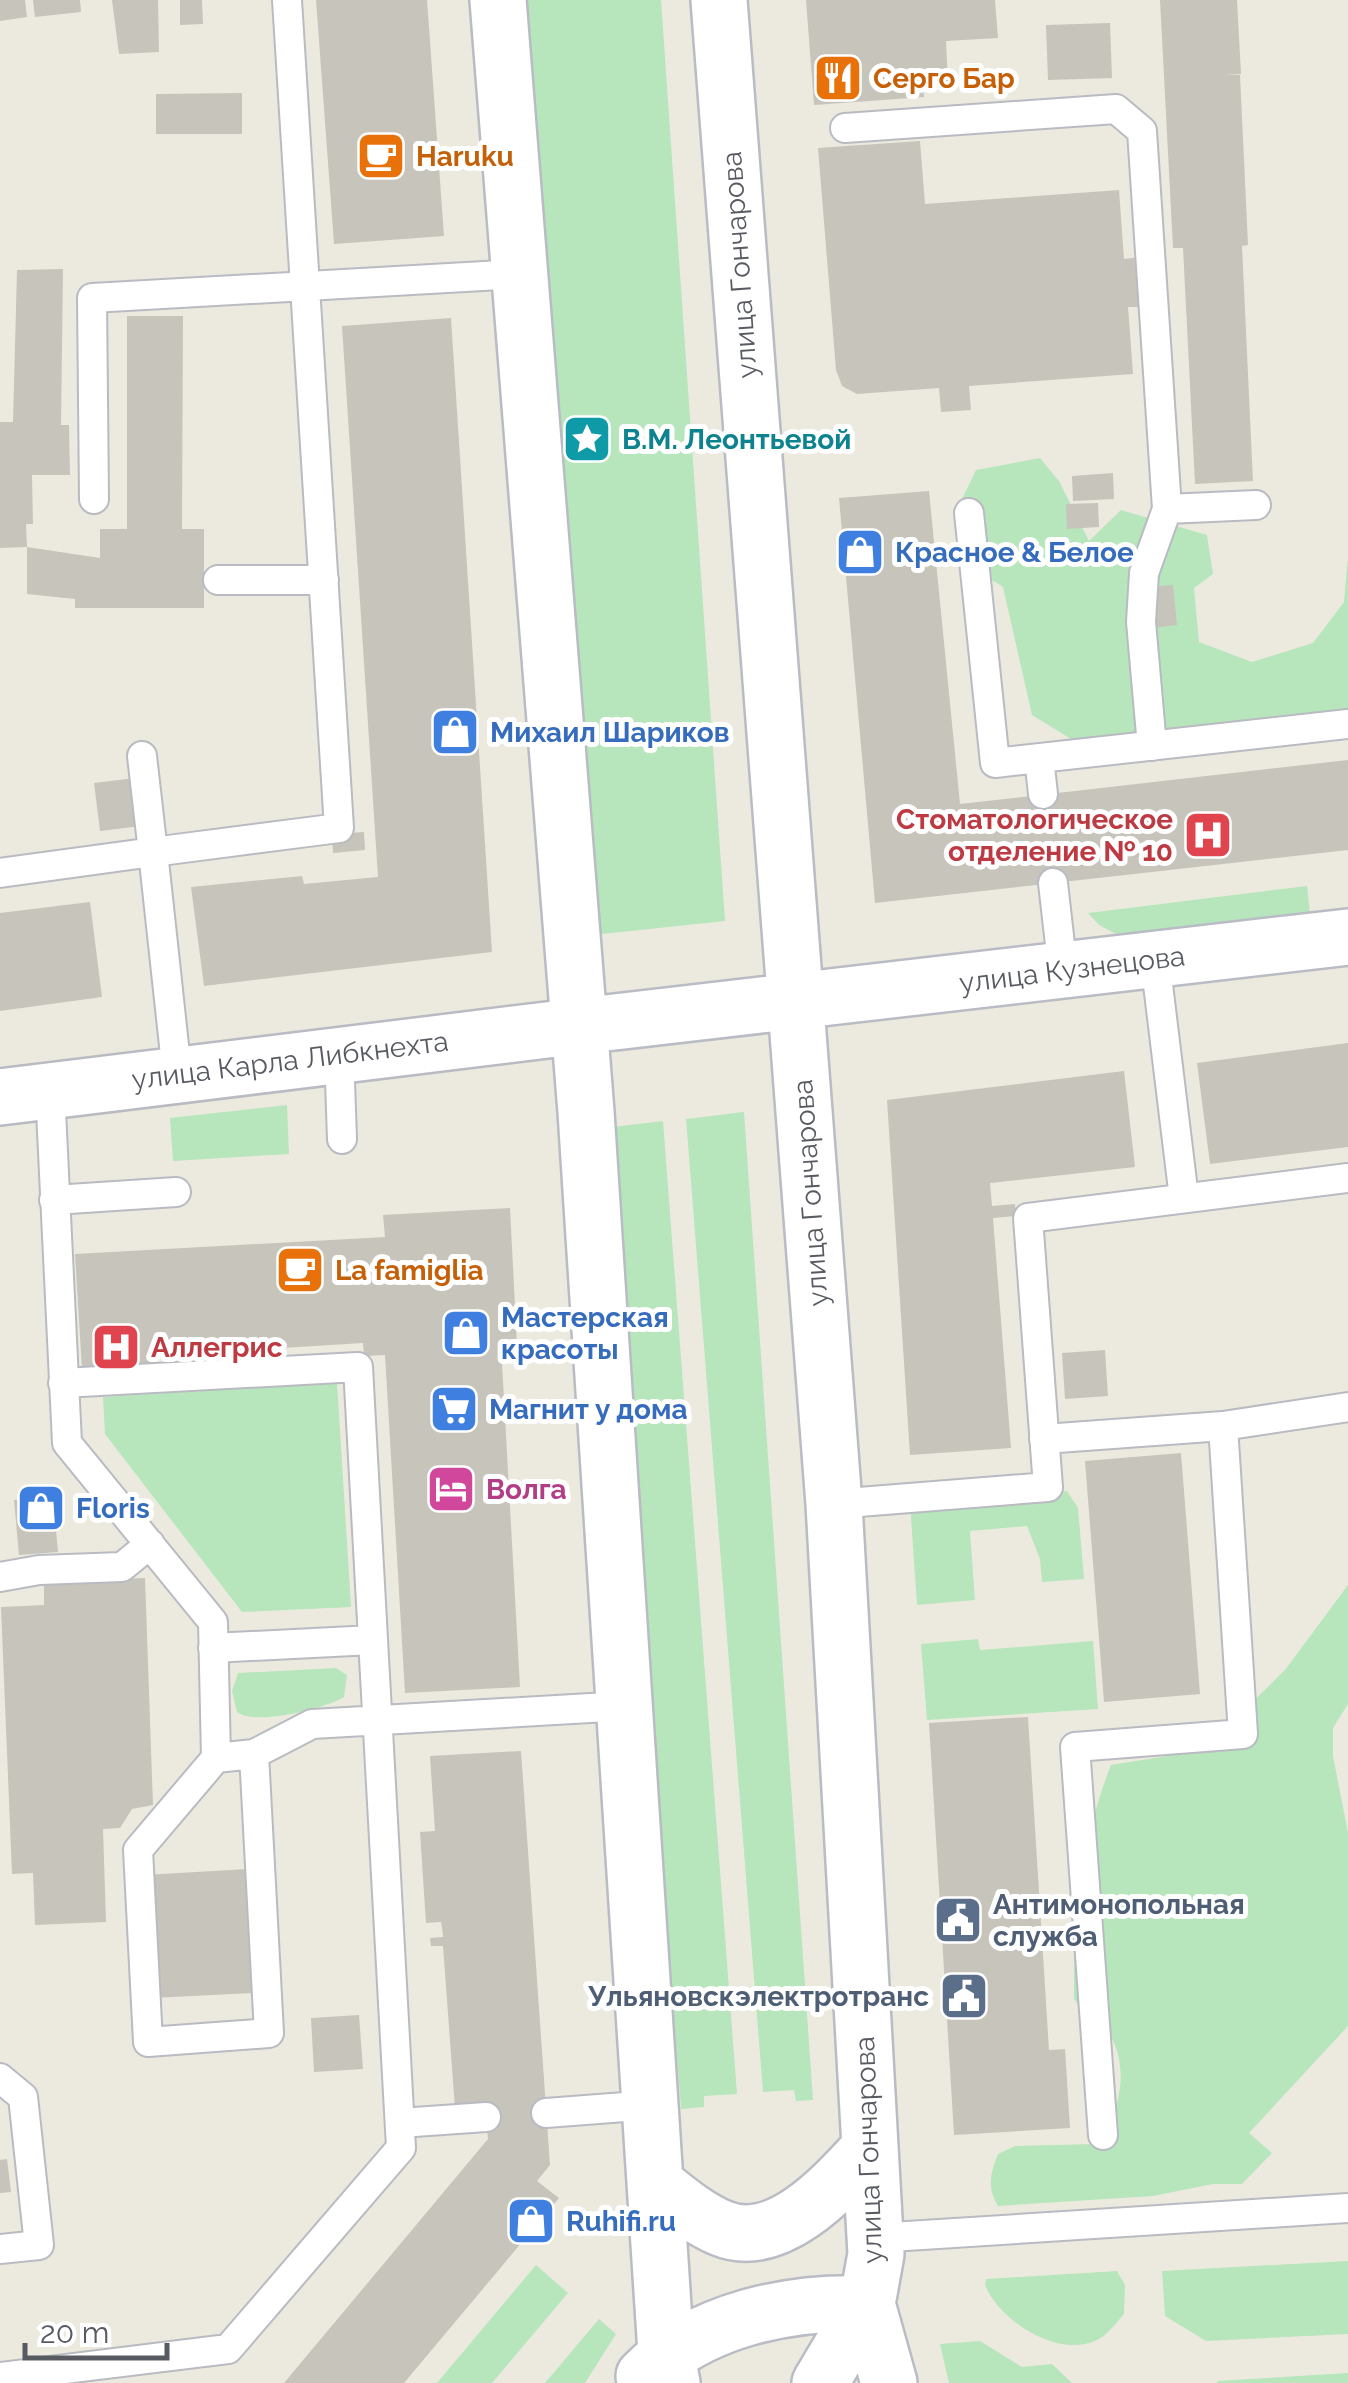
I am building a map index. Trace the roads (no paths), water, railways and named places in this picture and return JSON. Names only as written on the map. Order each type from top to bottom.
[{"type":"main road","points":[[498,0],[580,1026],[656,2184],[659,2373],[760,2313],[820,2302],[867,2304],[820,2383]]},
{"type":"main road","name":"улица Гончарова","points":[[719,0],[834,1504],[875,2238],[867,2304],[889,2383]]},
{"type":"main road","name":"улица Кузнецова","points":[[580,1026],[1348,937]]},
{"type":"main road","name":"улица Карла Либкнехта","points":[[25,1094],[339,1052],[580,1026]]},
{"type":"main road","points":[[656,2184],[724,2230],[750,2231],[778,2225],[808,2208],[870,2148]]},
{"type":"lane","points":[[0,872],[339,828],[286,0]]},
{"type":"lane","points":[[845,128],[1116,109],[1142,131],[1167,509],[1144,572],[1142,606],[1152,746]]},
{"type":"lane","points":[[94,498],[92,298],[520,274]]},
{"type":"lane","points":[[1167,509],[1256,505]]},
{"type":"lane","points":[[969,513],[995,763],[1348,724]]},
{"type":"lane","points":[[218,580],[324,580]]},
{"type":"lane","points":[[142,756],[177,1073]]},
{"type":"lane","points":[[1039,758],[1043,794]]},
{"type":"lane","points":[[1053,884],[1063,971]]},
{"type":"lane","points":[[1155,960],[1184,1198]]},
{"type":"lane","points":[[339,1052],[342,1139]]},
{"type":"lane","points":[[25,1094],[54,1200],[67,1443],[212,1622],[216,1758],[138,1850],[148,2042],[269,2033],[254,1754]]},
{"type":"lane","points":[[834,1504],[1048,1487],[1028,1218],[1348,1178]]},
{"type":"lane","points":[[54,1200],[176,1192]]},
{"type":"lane","points":[[0,2377],[228,2348],[401,2148],[358,1366],[63,1383]]},
{"type":"lane","points":[[1044,1439],[1224,1426],[1348,1408]]},
{"type":"lane","points":[[1103,2135],[1075,1748],[1243,1734],[1224,1426]]},
{"type":"lane","points":[[0,1577],[39,1570],[122,1567],[150,1544]]},
{"type":"lane","points":[[213,1648],[373,1640]]},
{"type":"lane","points":[[216,1758],[254,1754],[312,1724],[625,1706]]},
{"type":"lane","points":[[0,2078],[23,2097],[39,2246],[0,2250]]},
{"type":"lane","points":[[546,2113],[651,2106]]},
{"type":"lane","points":[[400,2123],[486,2117]]},
{"type":"lane","points":[[875,2238],[1348,2208]]},
{"type":"place","name":"Серго Бар","points":[[838,78]]},
{"type":"place","name":"Haruku","points":[[381,156]]},
{"type":"place","name":"В.М. Леонтьевой","points":[[587,439]]},
{"type":"place","name":"Красное & Белое","points":[[860,552]]},
{"type":"place","name":"Михаил Шариков","points":[[455,732]]},
{"type":"place","name":"Стоматологическое отделение № 10","points":[[1208,835]]},
{"type":"place","name":"La famiglia","points":[[300,1270]]},
{"type":"place","name":"Мастерская красоты","points":[[466,1333]]},
{"type":"place","name":"Аллегрис","points":[[116,1347]]},
{"type":"place","name":"Магнит у дома","points":[[454,1409]]},
{"type":"place","name":"Волга","points":[[451,1489]]},
{"type":"place","name":"Floris","points":[[41,1508]]},
{"type":"place","name":"Антимонопольная служба","points":[[958,1920]]},
{"type":"place","name":"Ульяновскэлектротранс","points":[[964,1996]]},
{"type":"place","name":"Ruhifi.ru","points":[[531,2221]]}]
